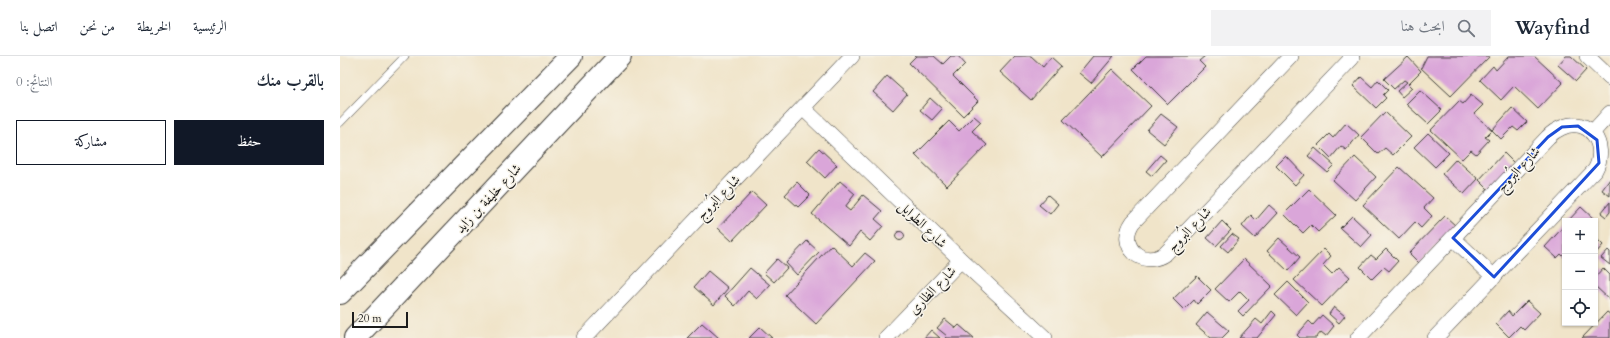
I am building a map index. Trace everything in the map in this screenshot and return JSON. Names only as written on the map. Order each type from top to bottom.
[{"type":"highway","points":[[340,293],[571,56]]},
{"type":"highway","name":"شارع خليفة بن زايد","points":[[355,338],[620,56]]},
{"type":"street","name":"شارع البُروج","points":[[584,338],[852,56]]},
{"type":"street","name":"شارع البُروج","points":[[1292,56],[1133,222],[1129,228],[1127,239],[1132,250],[1141,257],[1153,260],[1160,258],[1166,253],[1352,56]]},
{"type":"street","points":[[1587,56],[1610,78]]},
{"type":"street","name":"شارع الطوايل","points":[[803,108],[961,260],[1045,338]]},
{"type":"street","points":[[1435,338],[1595,170],[1600,155],[1597,140],[1592,133],[1610,113]]},
{"type":"street","name":"شارع البُروج","points":[[1358,338],[1555,131],[1562,127],[1578,126],[1586,128],[1592,133]]},
{"type":"street","points":[[1453,238],[1494,276]]},
{"type":"street","name":"شارع الظاري","points":[[886,338],[961,260]]},
{"type":"lane","points":[[340,124],[405,56]]},
{"type":"highlighted area","points":[[1578,126],[1597,140],[1599,163],[1494,277],[1453,238],[1548,137],[1562,127]]},
{"type":"building","points":[[916,56],[934,56],[943,64],[951,56],[958,56],[965,64],[953,76],[978,101],[963,116],[909,63]]},
{"type":"building","points":[[1015,56],[1031,56],[1043,67],[1051,57],[1061,66],[1031,100],[1000,72]]},
{"type":"building","points":[[1093,56],[1114,56],[1091,83],[1079,73]]},
{"type":"building","points":[[1146,56],[1205,56],[1199,61],[1205,67],[1168,104],[1133,69]]},
{"type":"building","points":[[1427,56],[1490,56],[1451,96],[1421,68]]},
{"type":"building","points":[[1509,56],[1534,56],[1563,83],[1538,109],[1514,86],[1501,100],[1480,80],[1493,66],[1496,70]]},
{"type":"building","points":[[1566,56],[1571,56],[1586,70],[1576,81],[1558,65]]},
{"type":"building","points":[[1408,57],[1421,71],[1408,84],[1412,88],[1402,97],[1397,91],[1407,82],[1404,80],[1394,89],[1384,79]]},
{"type":"building","points":[[1112,69],[1151,106],[1102,157],[1063,120]]},
{"type":"building","points":[[887,76],[907,94],[893,110],[873,92]]},
{"type":"building","points":[[1361,77],[1372,87],[1378,80],[1388,90],[1383,95],[1386,98],[1376,108],[1353,86]]},
{"type":"building","points":[[1420,90],[1442,110],[1428,124],[1406,104]]},
{"type":"building","points":[[1471,95],[1483,105],[1474,114],[1492,130],[1485,137],[1489,140],[1476,154],[1471,150],[1462,159],[1431,130],[1459,101],[1463,104]]},
{"type":"building","points":[[930,98],[942,109],[932,120],[920,110]]},
{"type":"building","points":[[1512,108],[1527,122],[1518,131],[1513,127],[1501,139],[1492,130]]},
{"type":"building","points":[[1385,112],[1411,137],[1393,155],[1385,148],[1378,154],[1361,137]]},
{"type":"building","points":[[1161,114],[1178,127],[1164,144],[1147,130]]},
{"type":"building","points":[[974,116],[981,122],[972,131],[987,145],[947,186],[915,155],[949,121],[959,131]]},
{"type":"building","points":[[1346,123],[1359,135],[1346,150],[1341,146],[1331,158],[1318,145],[1329,134],[1333,138]]},
{"type":"building","points":[[1428,133],[1449,153],[1435,167],[1414,147]]},
{"type":"building","points":[[819,148],[837,165],[825,178],[807,161]]},
{"type":"building","points":[[1315,148],[1334,165],[1327,172],[1308,156]]},
{"type":"building","points":[[1504,153],[1516,165],[1491,192],[1479,180]]},
{"type":"building","points":[[1160,155],[1166,160],[1152,176],[1146,171]]},
{"type":"building","points":[[1286,156],[1304,175],[1295,185],[1276,166]]},
{"type":"building","points":[[1355,157],[1376,177],[1355,200],[1333,180]]},
{"type":"building","points":[[1456,159],[1478,179],[1464,194],[1442,174]]},
{"type":"building","points":[[1399,167],[1433,198],[1424,208],[1432,216],[1421,228],[1415,222],[1399,239],[1363,205]]},
{"type":"building","points":[[1610,179],[1610,196],[1602,190]]},
{"type":"building","points":[[840,181],[855,194],[845,207],[850,211],[863,195],[882,211],[875,219],[883,226],[870,241],[860,232],[849,246],[812,214]]},
{"type":"building","points":[[797,182],[810,195],[798,207],[785,195]]},
{"type":"building","points":[[1309,189],[1336,215],[1318,232],[1311,225],[1303,233],[1284,214]]},
{"type":"building","points":[[752,192],[766,205],[732,241],[718,228]]},
{"type":"building","points":[[1048,195],[1058,204],[1050,214],[1039,205]]},
{"type":"building","points":[[1610,202],[1610,212],[1606,217],[1601,213]]},
{"type":"building","points":[[1269,205],[1278,213],[1255,238],[1242,226],[1251,215],[1256,220]]},
{"type":"building","points":[[1581,207],[1593,218],[1571,218]]},
{"type":"building","points":[[1352,216],[1372,235],[1361,247],[1340,228]]},
{"type":"building","points":[[1445,216],[1456,226],[1419,263],[1409,253]]},
{"type":"building","points":[[1222,221],[1231,230],[1216,246],[1207,238]]},
{"type":"building","points":[[1562,228],[1562,255],[1561,254],[1557,258],[1545,247]]},
{"type":"building","points":[[898,232],[902,232],[904,236],[902,240],[898,240],[896,238],[896,234]]},
{"type":"building","points":[[1232,234],[1239,239],[1228,252],[1221,246]]},
{"type":"building","points":[[1279,238],[1300,257],[1288,271],[1267,251]]},
{"type":"building","points":[[1598,240],[1603,245],[1598,251]]},
{"type":"building","points":[[807,241],[819,252],[797,275],[786,263]]},
{"type":"building","points":[[831,245],[853,266],[865,253],[875,261],[816,324],[785,295]]},
{"type":"building","points":[[1324,249],[1331,256],[1323,265],[1332,274],[1339,267],[1350,277],[1322,306],[1294,280]]},
{"type":"building","points":[[1386,249],[1398,261],[1389,271],[1384,267],[1372,279],[1360,267],[1371,255],[1376,259]]},
{"type":"building","points":[[1608,250],[1610,252],[1610,265],[1601,258]]},
{"type":"building","points":[[777,259],[787,268],[774,282],[764,273]]},
{"type":"building","points":[[1244,259],[1272,286],[1243,316],[1238,311],[1249,300],[1240,291],[1229,302],[1215,289]]},
{"type":"building","points":[[750,268],[770,285],[757,299],[748,291],[735,306],[725,296]]},
{"type":"building","points":[[1603,268],[1610,275],[1610,300],[1598,289],[1598,274]]},
{"type":"building","points":[[708,271],[728,288],[714,305],[694,287]]},
{"type":"building","points":[[1197,276],[1211,290],[1197,304],[1194,300],[1184,310],[1173,299]]},
{"type":"building","points":[[1288,282],[1308,302],[1296,315],[1275,295]]},
{"type":"building","points":[[1527,301],[1540,313],[1524,330],[1520,326],[1509,337],[1496,324],[1508,311],[1512,316]]},
{"type":"building","points":[[1334,307],[1345,316],[1339,323],[1329,314]]},
{"type":"building","points":[[1272,311],[1276,315],[1257,338],[1239,338],[1256,319],[1262,324]]},
{"type":"building","points":[[1207,312],[1229,331],[1222,338],[1211,338],[1196,325]]},
{"type":"building","points":[[1607,312],[1610,314],[1610,338],[1582,338],[1594,326],[1598,326],[1598,321]]},
{"type":"building","points":[[1322,315],[1334,326],[1326,336],[1321,332],[1316,338],[1300,338],[1297,335],[1309,321],[1313,325]]},
{"type":"building","points":[[945,319],[956,328],[959,325],[974,338],[945,338],[947,336],[937,328]]},
{"type":"building","points":[[702,323],[719,338],[687,338]]},
{"type":"building","points":[[760,327],[772,338],[749,338]]},
{"type":"building","points":[[931,330],[940,338],[924,338]]}]
